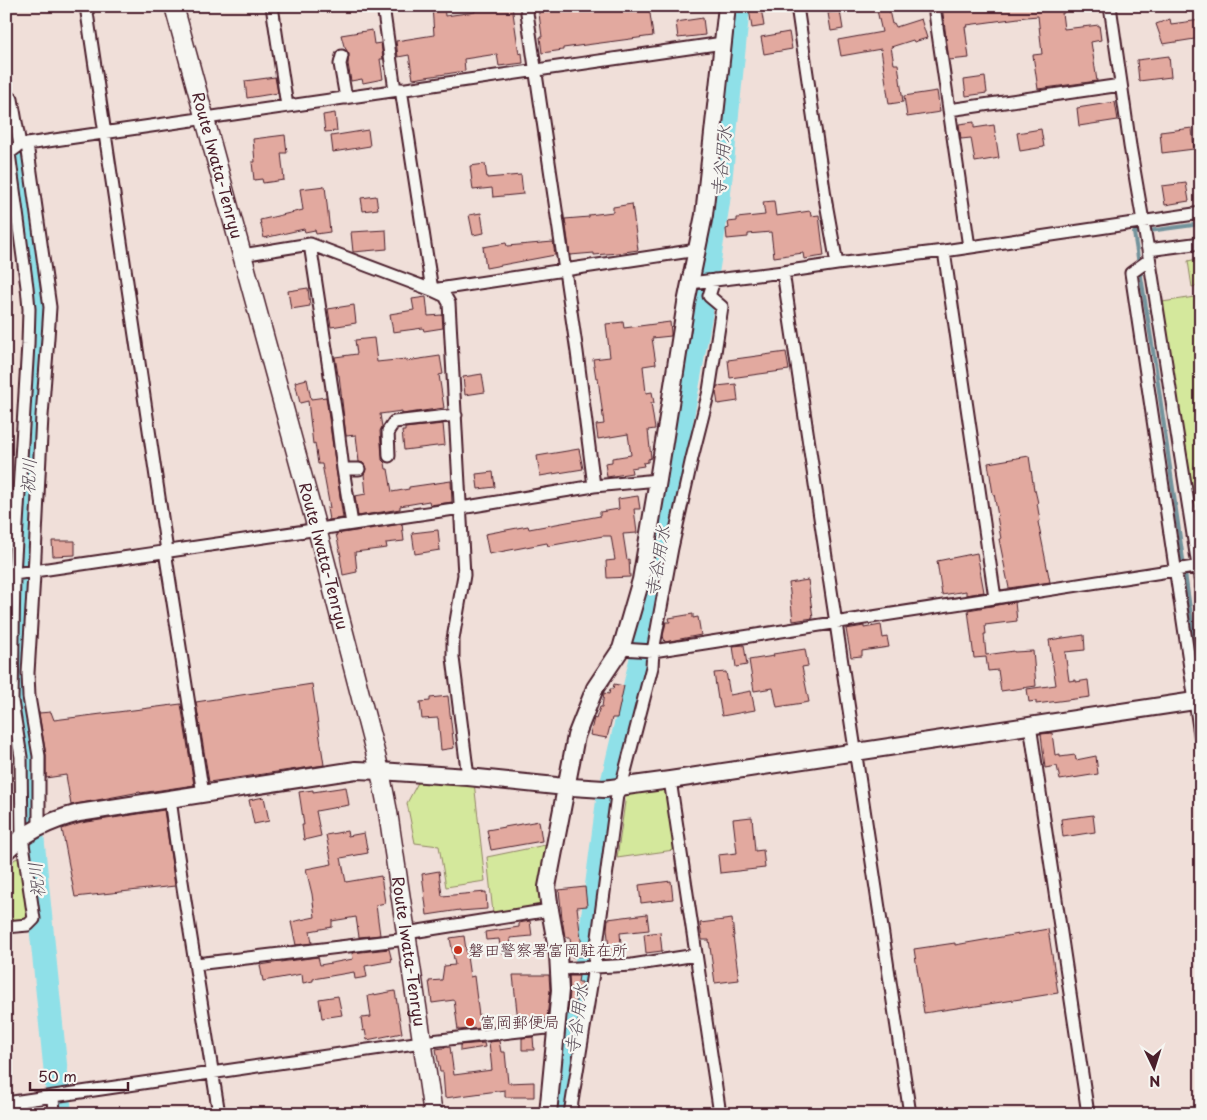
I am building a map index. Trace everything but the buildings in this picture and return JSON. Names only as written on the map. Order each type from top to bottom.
[{"type":"main road","name":"Route Iwata-Tenryu","points":[[174,6],[317,529],[380,771],[388,812],[434,1114]]},
{"type":"street","points":[[86,6],[203,794]]},
{"type":"street","points":[[272,6],[287,106]]},
{"type":"street","points":[[383,6],[432,290]]},
{"type":"street","points":[[526,6],[579,363],[594,486]]},
{"type":"street","points":[[548,1114],[560,990],[558,954],[547,887],[576,736],[594,688],[621,649],[641,580],[684,313],[704,215],[728,6]]},
{"type":"street","points":[[798,6],[826,203],[837,264]]},
{"type":"street","points":[[934,6],[969,247]]},
{"type":"street","points":[[1110,6],[1148,255],[1189,568],[1201,741]]},
{"type":"street","points":[[15,149],[204,118],[723,43]]},
{"type":"street","points":[[342,56],[340,64],[346,98]]},
{"type":"street","points":[[949,110],[1121,85]]},
{"type":"street","points":[[6,96],[12,99],[29,309],[14,574],[12,701],[31,832],[34,919],[28,925],[6,927]]},
{"type":"street","points":[[15,149],[50,307],[28,673],[39,756],[31,832]]},
{"type":"street","points":[[690,283],[944,251],[1201,213]]},
{"type":"street","points":[[1201,243],[1148,255],[1131,272],[1189,568],[1201,585]]},
{"type":"street","points":[[310,244],[352,524]]},
{"type":"street","points":[[242,255],[310,244],[446,296],[449,303],[464,575],[453,639],[453,658],[468,777]]},
{"type":"street","points":[[432,290],[697,250]]},
{"type":"street","points":[[944,251],[995,598]]},
{"type":"street","points":[[783,272],[910,1114]]},
{"type":"street","points":[[570,1114],[594,967],[617,795],[621,787],[652,667],[646,651],[709,391],[722,307],[709,296],[714,280]]},
{"type":"street","points":[[389,456],[388,431],[394,422],[456,415]]},
{"type":"street","points":[[343,469],[359,469]]},
{"type":"street","points":[[14,574],[461,508],[594,486],[658,480]]},
{"type":"street","points":[[621,649],[646,651],[1189,568]]},
{"type":"street","points":[[6,852],[31,832],[79,813],[356,770],[468,777],[604,789],[1198,700]]},
{"type":"street","points":[[1030,725],[1088,1114]]},
{"type":"street","points":[[670,780],[720,1114]]},
{"type":"street","points":[[170,799],[219,1114]]},
{"type":"street","points":[[196,964],[407,936],[550,910]]},
{"type":"street","points":[[559,969],[632,965],[696,955]]},
{"type":"street","points":[[6,1103],[422,1042],[556,1027]]},
{"type":"street","points":[[53,1097],[54,1114]]},
{"type":"green space","points":[[1201,258],[1201,285],[1192,287],[1188,261]]},
{"type":"green space","points":[[1201,296],[1201,566],[1156,303]]},
{"type":"green space","points":[[421,777],[474,782],[485,881],[446,887],[439,846],[415,843],[407,803]]},
{"type":"green space","points":[[671,785],[681,849],[617,858],[626,795]]},
{"type":"green space","points":[[550,844],[541,908],[493,913],[487,857]]},
{"type":"green space","points":[[19,858],[28,925],[6,927],[6,869],[15,859]]},
{"type":"waterway","name":"寺谷用水","points":[[564,1114],[586,970],[608,801],[641,661],[702,305],[718,202],[738,6]]},
{"type":"waterway","name":"祝川","points":[[6,141],[13,149],[20,174],[39,312],[28,481],[20,701],[30,755],[29,784],[33,845],[60,1114]]},
{"type":"waterway","points":[[1201,224],[1134,233],[1156,369],[1201,686]]},
{"type":"place","name":"磐田警察署富岡駐在所","points":[[458,950]]},
{"type":"place","name":"富岡郵便局","points":[[470,1022]]}]
